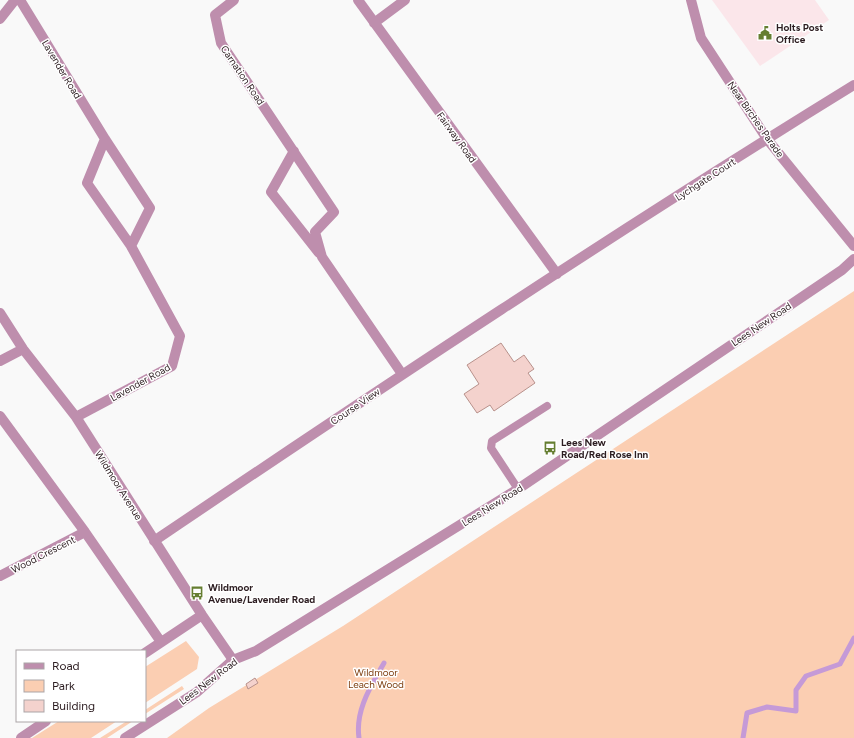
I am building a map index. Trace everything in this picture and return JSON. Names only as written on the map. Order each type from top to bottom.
[{"type":"street","points":[[0,19],[15,0]]},
{"type":"street","name":"Lavender Road","points":[[20,0],[105,139],[150,208],[131,246]]},
{"type":"street","name":"Carnation Road","points":[[234,0],[215,15],[221,44],[334,212],[315,232],[322,257]]},
{"type":"street","name":"Fairway Road","points":[[358,0],[557,274]]},
{"type":"street","points":[[374,23],[405,0]]},
{"type":"street","name":"Near Birches Parade","points":[[691,0],[701,38],[767,139],[854,246]]},
{"type":"street","name":"Lychgate Court","points":[[557,274],[854,85]]},
{"type":"street","name":"Lavender Road","points":[[76,417],[172,366],[180,336],[131,246],[87,183],[105,139]]},
{"type":"street","name":"Carnation Road","points":[[294,151],[271,192],[322,257],[402,374]]},
{"type":"street","name":"Lees New Road","points":[[125,738],[197,692],[233,660],[256,651],[518,489],[842,270],[854,259]]},
{"type":"street","name":"Course View","points":[[154,541],[402,374],[557,274]]},
{"type":"street","name":"Wildmoor Avenue","points":[[0,313],[22,349],[76,417],[154,541],[233,660]]},
{"type":"street","points":[[0,361],[22,349]]},
{"type":"street","points":[[0,416],[85,532],[161,642]]},
{"type":"street","name":"Wood Crescent","points":[[0,576],[85,532]]},
{"type":"street","points":[[146,652],[186,628],[202,615]]},
{"type":"street","points":[[21,738],[45,722]]},
{"type":"lane","points":[[518,489],[491,448],[492,441],[547,406]]},
{"type":"shaded area","points":[[712,0],[815,0],[829,20],[760,66]]},
{"type":"green space","name":"Wildmoor Leach Wood","points":[[854,291],[854,738],[167,738],[209,708],[343,626]]},
{"type":"green space","points":[[186,641],[199,657],[197,669],[146,702],[146,666]]},
{"type":"green space","points":[[182,686],[184,689],[146,713],[146,709]]},
{"type":"green space","points":[[57,722],[115,722],[91,738],[32,738]]},
{"type":"green space","points":[[125,722],[131,722],[107,738],[100,738]]},
{"type":"building","points":[[501,343],[514,362],[524,355],[534,369],[528,373],[535,383],[494,411],[490,405],[477,413],[464,394],[479,384],[467,365]]},
{"type":"building","points":[[255,678],[258,683],[248,689],[246,684]]},
{"type":"waterway","points":[[743,738],[747,713],[767,707],[796,711],[796,690],[806,676],[840,664],[854,638]]},
{"type":"waterway","points":[[359,738],[358,728],[362,708],[369,689],[384,663]]},
{"type":"place","name":"Holts Post Office","points":[[765,33]]},
{"type":"place","name":"Lees New Road/Red Rose Inn","points":[[550,448]]},
{"type":"place","name":"Wildmoor Avenue/Lavender Road","points":[[197,593]]}]
